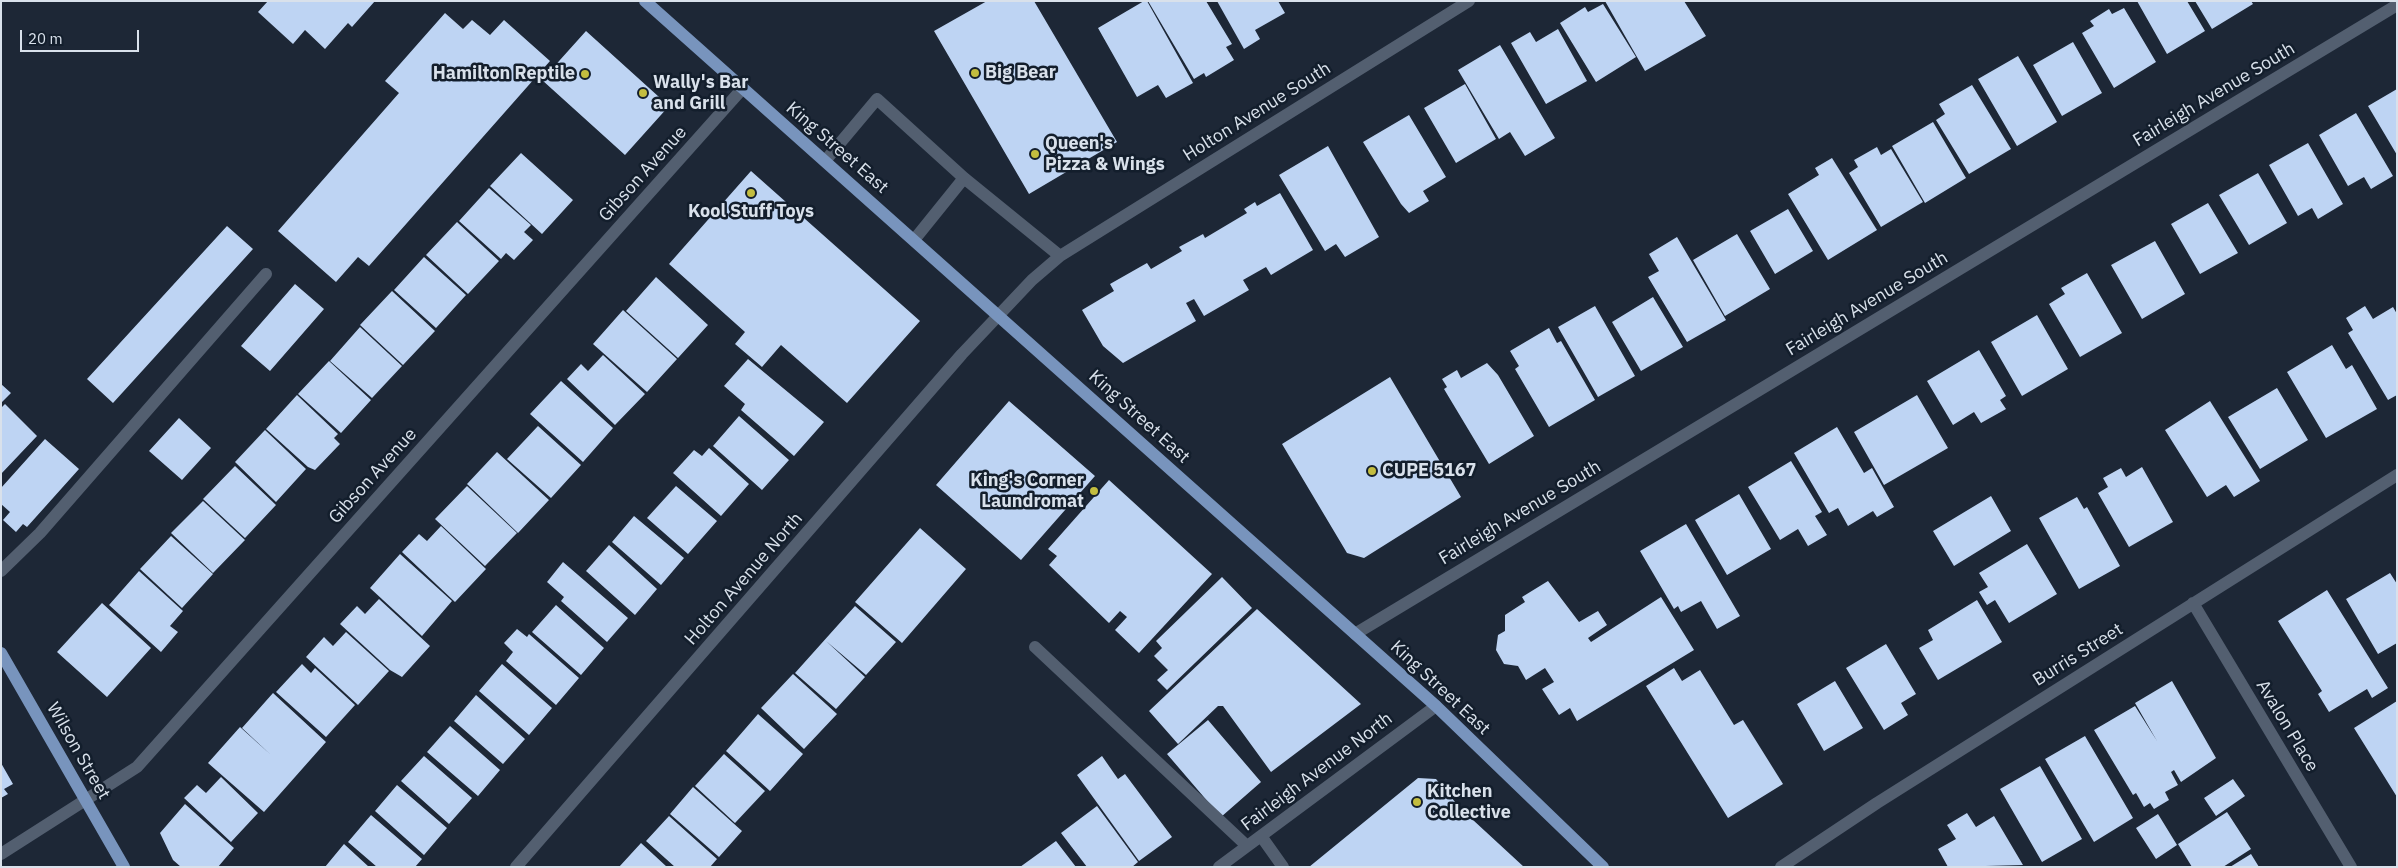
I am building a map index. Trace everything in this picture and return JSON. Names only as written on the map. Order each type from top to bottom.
[{"type":"main road","name":"King Street East","points":[[645,1],[1436,706],[1603,867]]},
{"type":"main road","name":"Wilson Street","points":[[1,653],[87,799],[124,867]]},
{"type":"street","name":"Holton Avenue South","points":[[998,314],[1060,256],[1469,1]]},
{"type":"street","name":"Fairleigh Avenue South","points":[[1356,634],[2397,5]]},
{"type":"street","name":"Gibson Avenue","points":[[1,854],[137,767],[743,88]]},
{"type":"street","points":[[825,161],[877,99],[964,178],[1060,256]]},
{"type":"street","points":[[914,240],[964,178]]},
{"type":"street","points":[[1,571],[40,533],[266,274]]},
{"type":"street","name":"Holton Avenue North","points":[[516,867],[998,314]]},
{"type":"street","name":"Burris Street","points":[[1781,867],[2193,603],[2397,475]]},
{"type":"street","name":"Avalon Place","points":[[2193,603],[2351,867]]},
{"type":"street","points":[[1035,647],[1247,846]]},
{"type":"street","name":"Fairleigh Avenue North","points":[[1219,867],[1436,706]]},
{"type":"street","points":[[1260,836],[1282,867]]},
{"type":"building","points":[[268,1],[375,1],[352,27],[348,23],[325,49],[305,30],[293,44],[258,12]]},
{"type":"building","points":[[987,1],[1034,1],[1117,142],[1029,194],[934,31]]},
{"type":"building","points":[[1147,1],[1193,83],[1166,98],[1158,85],[1137,97],[1098,28]]},
{"type":"building","points":[[1148,1],[1206,1],[1232,44],[1226,47],[1234,60],[1206,77],[1204,73],[1194,79]]},
{"type":"building","points":[[1217,1],[1278,1],[1285,13],[1255,30],[1260,39],[1244,49]]},
{"type":"building","points":[[1605,1],[1684,1],[1706,36],[1645,71]]},
{"type":"building","points":[[2137,1],[2187,1],[2205,31],[2167,54]]},
{"type":"building","points":[[2195,1],[2251,1],[2253,4],[2212,29]]},
{"type":"building","points":[[1603,4],[1636,57],[1596,82],[1560,23],[1585,7],[1588,12]]},
{"type":"building","points":[[2124,8],[2156,62],[2114,88],[2082,33],[2094,26],[2090,21],[2109,9],[2112,14]]},
{"type":"building","points":[[445,13],[463,29],[472,20],[490,35],[504,20],[550,61],[369,266],[358,257],[336,282],[278,231],[399,93],[385,81]]},
{"type":"building","points":[[1558,29],[1587,81],[1546,104],[1511,43],[1530,32],[1536,42]]},
{"type":"building","points":[[586,31],[669,106],[625,155],[542,80]]},
{"type":"building","points":[[2073,42],[2102,93],[2062,116],[2033,65]]},
{"type":"building","points":[[1500,45],[1555,138],[1525,156],[1510,132],[1499,139],[1458,70]]},
{"type":"building","points":[[2018,56],[2057,122],[2017,146],[1978,79]]},
{"type":"building","points":[[1465,84],[1496,139],[1456,163],[1424,108]]},
{"type":"building","points":[[1972,85],[2011,149],[1969,174],[1936,120],[1945,114],[1939,104]]},
{"type":"building","points":[[2397,89],[2397,155],[2368,106]]},
{"type":"building","points":[[2356,113],[2393,176],[2371,189],[2364,177],[2348,186],[2319,135]]},
{"type":"building","points":[[1409,115],[1446,177],[1423,191],[1429,201],[1409,213],[1401,204],[1363,142]]},
{"type":"building","points":[[1933,122],[1966,178],[1925,203],[1892,146]]},
{"type":"building","points":[[2308,143],[2343,204],[2318,219],[2312,208],[2298,216],[2269,165]]},
{"type":"building","points":[[1328,146],[1379,237],[1345,257],[1336,244],[1325,251],[1279,175]]},
{"type":"building","points":[[1877,147],[1881,155],[1891,149],[1923,202],[1881,227],[1849,173],[1858,167],[1854,160]]},
{"type":"building","points":[[521,153],[573,200],[542,234],[490,186]]},
{"type":"building","points":[[1832,158],[1877,230],[1828,260],[1788,194],[1819,175],[1815,168]]},
{"type":"building","points":[[751,171],[920,321],[847,403],[781,345],[762,367],[735,344],[745,332],[669,264]]},
{"type":"building","points":[[2258,173],[2287,223],[2249,245],[2219,195]]},
{"type":"building","points":[[489,188],[531,225],[524,232],[533,240],[514,260],[506,253],[501,259],[459,221]]},
{"type":"building","points":[[1280,193],[1313,250],[1271,275],[1266,267],[1243,280],[1249,290],[1204,316],[1194,299],[1186,303],[1196,321],[1123,363],[1103,346],[1082,310],[1114,291],[1110,284],[1147,263],[1151,269],[1182,251],[1179,247],[1203,234],[1205,238],[1247,213],[1244,209],[1255,202],[1257,206]]},
{"type":"building","points":[[2208,203],[2238,253],[2200,274],[2171,224]]},
{"type":"building","points":[[1788,209],[1813,251],[1775,274],[1750,231]]},
{"type":"building","points":[[457,222],[499,261],[468,294],[426,255]]},
{"type":"building","points":[[227,226],[253,249],[113,403],[87,379]]},
{"type":"building","points":[[1737,234],[1770,289],[1725,316],[1693,260]]},
{"type":"building","points":[[1677,237],[1726,320],[1687,342],[1648,277],[1659,271],[1649,254]]},
{"type":"building","points":[[2155,241],[2185,294],[2142,319],[2111,265]]},
{"type":"building","points":[[424,257],[466,295],[436,328],[394,290]]},
{"type":"building","points":[[2087,273],[2122,333],[2080,357],[2049,304],[2065,294],[2061,288]]},
{"type":"building","points":[[656,277],[708,325],[678,358],[626,311]]},
{"type":"building","points":[[295,284],[324,309],[270,371],[241,346]]},
{"type":"building","points":[[392,291],[435,331],[403,365],[360,325]]},
{"type":"building","points":[[1653,297],[1683,347],[1641,371],[1612,322]]},
{"type":"building","points":[[1595,306],[1635,376],[1598,397],[1558,327]]},
{"type":"building","points":[[2365,306],[2373,319],[2393,307],[2397,314],[2397,395],[2388,400],[2348,333],[2353,330],[2346,318]]},
{"type":"building","points":[[623,310],[677,359],[647,392],[593,344]]},
{"type":"building","points":[[2037,315],[2068,369],[2022,396],[1991,342]]},
{"type":"building","points":[[360,327],[402,366],[372,398],[330,361]]},
{"type":"building","points":[[1549,328],[1557,343],[1561,341],[1595,400],[1549,427],[1515,369],[1519,366],[1510,351]]},
{"type":"building","points":[[2332,345],[2346,369],[2352,365],[2377,409],[2326,438],[2287,372]]},
{"type":"building","points":[[1979,350],[2006,396],[2000,400],[2006,409],[1981,423],[1974,412],[1953,425],[1927,381]]},
{"type":"building","points":[[603,355],[645,394],[615,425],[567,379],[581,364],[588,371]]},
{"type":"building","points":[[748,359],[824,422],[794,456],[741,410],[745,404],[724,386]]},
{"type":"building","points":[[329,361],[371,400],[341,433],[298,394]]},
{"type":"building","points":[[1487,363],[1498,375],[1534,436],[1489,464],[1444,389],[1447,387],[1442,379],[1457,370],[1461,378]]},
{"type":"building","name":"CUPE 5167","points":[[1390,377],[1461,497],[1364,558],[1347,553],[1282,444]]},
{"type":"building","points":[[561,381],[613,428],[583,462],[530,414]]},
{"type":"building","points":[[1,384],[11,393],[1,403]]},
{"type":"building","points":[[2277,388],[2308,440],[2260,469],[2228,417]]},
{"type":"building","points":[[297,395],[338,434],[334,438],[340,444],[315,470],[308,467],[266,429]]},
{"type":"building","points":[[1917,395],[1948,448],[1884,485],[1854,432]]},
{"type":"building","points":[[1009,401],[1095,476],[1021,560],[936,485]]},
{"type":"building","points":[[2210,401],[2260,481],[2234,497],[2226,485],[2207,497],[2165,430]]},
{"type":"building","points":[[5,404],[37,436],[1,474],[1,408]]},
{"type":"building","points":[[739,416],[789,460],[762,490],[713,446]]},
{"type":"building","points":[[179,418],[211,448],[182,480],[149,451]]},
{"type":"building","points":[[538,426],[581,465],[551,498],[507,459]]},
{"type":"building","points":[[1837,427],[1864,473],[1872,468],[1894,507],[1877,517],[1873,511],[1848,526],[1838,508],[1829,513],[1794,453]]},
{"type":"building","points":[[265,430],[306,469],[276,502],[235,462]]},
{"type":"building","points":[[45,439],[79,469],[27,527],[23,524],[16,532],[3,520],[10,512],[1,504],[1,488]]},
{"type":"building","points":[[709,448],[749,484],[721,516],[673,473],[694,450],[702,456]]},
{"type":"building","points":[[497,452],[549,500],[518,533],[467,484]]},
{"type":"building","points":[[1791,461],[1822,512],[1815,516],[1827,535],[1808,546],[1798,529],[1780,540],[1748,487]]},
{"type":"building","points":[[235,466],[276,505],[245,538],[203,499]]},
{"type":"building","points":[[2142,467],[2173,522],[2129,547],[2098,493],[2108,487],[2103,478],[2121,468],[2126,477]]},
{"type":"building","points":[[1109,480],[1212,574],[1139,653],[1115,630],[1127,617],[1120,611],[1109,623],[1049,565],[1057,556],[1048,549]]},
{"type":"building","points":[[467,486],[517,533],[485,566],[435,519]]},
{"type":"building","points":[[676,486],[717,521],[688,554],[647,518]]},
{"type":"building","points":[[1739,494],[1771,549],[1727,575],[1695,520]]},
{"type":"building","points":[[1991,496],[2011,531],[1954,566],[1933,531]]},
{"type":"building","points":[[2077,497],[2084,509],[2087,507],[2120,566],[2079,589],[2039,518]]},
{"type":"building","points":[[203,501],[245,540],[213,573],[171,533]]},
{"type":"building","points":[[634,516],[684,558],[661,585],[612,542]]},
{"type":"building","points":[[1686,524],[1740,616],[1717,629],[1701,601],[1681,612],[1678,606],[1674,609],[1640,551]]},
{"type":"building","points":[[441,526],[486,569],[455,602],[402,552],[419,534],[427,541]]},
{"type":"building","points":[[920,528],[966,569],[902,643],[855,602]]},
{"type":"building","points":[[171,536],[213,574],[182,608],[140,569]]},
{"type":"building","points":[[2027,544],[2057,594],[2009,623],[1995,600],[1987,605],[1979,592],[1988,587],[1979,573]]},
{"type":"building","points":[[609,545],[657,589],[635,615],[586,571]]},
{"type":"building","points":[[400,554],[452,601],[422,636],[370,588]]},
{"type":"building","points":[[563,562],[628,618],[607,642],[561,601],[564,597],[547,582]]},
{"type":"building","points":[[139,571],[183,611],[170,626],[178,632],[161,652],[109,605]]},
{"type":"building","points":[[2390,573],[2397,584],[2397,643],[2378,654],[2346,599]]},
{"type":"building","points":[[1222,577],[1252,608],[1167,690],[1157,680],[1168,670],[1154,656],[1162,648],[1156,641]]},
{"type":"building","points":[[1548,581],[1579,622],[1598,611],[1607,625],[1588,638],[1591,642],[1661,597],[1694,650],[1577,721],[1570,708],[1559,715],[1542,689],[1554,682],[1545,668],[1526,680],[1518,666],[1504,664],[1496,650],[1498,635],[1505,631],[1505,615],[1525,602],[1522,597]]},
{"type":"building","points":[[2327,590],[2388,688],[2372,698],[2367,689],[2329,712],[2318,694],[2322,691],[2278,621]]},
{"type":"building","points":[[379,599],[430,646],[402,677],[390,670],[340,624],[357,606],[365,614]]},
{"type":"building","points":[[1977,600],[2002,642],[1938,680],[1919,648],[1933,640],[1928,630]]},
{"type":"building","points":[[102,603],[151,648],[107,697],[57,652]]},
{"type":"building","points":[[556,605],[604,648],[581,675],[532,632]]},
{"type":"building","points":[[855,606],[896,642],[866,675],[826,641],[865,677],[836,709],[795,673]]},
{"type":"building","points":[[1257,609],[1361,704],[1271,772],[1223,706],[1218,706],[1178,744],[1149,711]]},
{"type":"building","points":[[517,629],[527,637],[529,634],[579,678],[556,705],[506,661],[513,652],[504,643]]},
{"type":"building","points":[[346,632],[389,671],[358,705],[306,657],[324,637],[333,646]]},
{"type":"building","points":[[1886,644],[1916,694],[1901,703],[1908,715],[1884,730],[1846,668]]},
{"type":"building","points":[[302,664],[311,673],[315,668],[355,705],[326,737],[276,692]]},
{"type":"building","points":[[502,664],[552,708],[529,735],[479,691]]},
{"type":"building","points":[[1674,668],[1682,681],[1700,670],[1734,725],[1743,720],[1783,784],[1728,818],[1646,686]]},
{"type":"building","points":[[793,674],[837,714],[804,749],[761,708]]},
{"type":"building","points":[[1835,681],[1863,728],[1824,751],[1797,704]]},
{"type":"building","points":[[2172,681],[2216,758],[2181,782],[2174,770],[2171,772],[2178,785],[2165,792],[2169,800],[2154,809],[2150,803],[2144,807],[2136,793],[2133,795],[2094,730],[2135,706],[2157,741],[2135,703]]},
{"type":"building","points":[[273,693],[326,742],[264,812],[208,763],[240,727],[271,755],[242,728]]},
{"type":"building","points":[[476,695],[525,739],[503,764],[454,721]]},
{"type":"building","points":[[2397,701],[2397,797],[2354,728]]},
{"type":"building","points":[[758,714],[803,754],[770,791],[726,751]]},
{"type":"building","points":[[1208,720],[1261,782],[1221,817],[1167,754]]},
{"type":"building","points":[[450,726],[500,770],[478,796],[427,752]]},
{"type":"building","points":[[2085,736],[2133,818],[2094,842],[2045,759]]},
{"type":"building","points":[[724,754],[765,791],[735,823],[695,786]]},
{"type":"building","points":[[424,756],[472,798],[449,824],[401,781]]},
{"type":"building","points":[[1102,756],[1118,779],[1125,774],[1172,837],[1139,861],[1077,775]]},
{"type":"building","points":[[1,763],[13,784],[4,789],[8,794],[1,798]]},
{"type":"building","points":[[2040,766],[2082,839],[2042,862],[2000,789]]},
{"type":"building","points":[[221,777],[258,813],[231,842],[184,798],[197,785],[206,793]]},
{"type":"building","points":[[1418,778],[1436,779],[1460,808],[1524,867],[1309,867]]},
{"type":"building","points":[[2233,779],[2245,796],[2216,816],[2204,798]]},
{"type":"building","points":[[397,785],[447,828],[424,855],[375,811]]},
{"type":"building","points":[[693,787],[742,831],[719,857],[670,814]]},
{"type":"building","points":[[185,804],[234,848],[218,867],[181,867],[173,860],[160,833]]},
{"type":"building","points":[[1097,806],[1138,862],[1132,867],[1087,867],[1061,833]]},
{"type":"building","points":[[2227,812],[2251,849],[2223,867],[2192,867],[2178,844]]},
{"type":"building","points":[[1967,813],[1976,827],[1994,816],[2023,865],[1948,867],[1938,849],[1956,839],[1947,825]]},
{"type":"building","points":[[2158,814],[2177,845],[2156,859],[2136,828]]},
{"type":"building","points":[[371,815],[422,859],[415,867],[377,867],[348,842]]},
{"type":"building","points":[[669,816],[717,859],[710,867],[675,867],[646,841]]},
{"type":"building","points":[[1056,841],[1076,867],[1020,867]]},
{"type":"building","points":[[641,843],[667,867],[619,867]]},
{"type":"building","points":[[344,844],[369,867],[325,867]]},
{"type":"building","points":[[2251,854],[2259,867],[2230,867]]},
{"type":"place","name":"Big Bear","points":[[975,73]]},
{"type":"place","name":"Hamilton Reptile","points":[[585,74]]},
{"type":"place","name":"Wally's Bar and Grill","points":[[643,93]]},
{"type":"place","name":"Queen's Pizza & Wings","points":[[1035,154]]},
{"type":"place","name":"Kool Stuff Toys","points":[[751,193]]},
{"type":"place","name":"CUPE 5167","points":[[1372,471]]},
{"type":"place","name":"King's Corner Laundromat","points":[[1094,491]]},
{"type":"place","name":"Kitchen Collective","points":[[1417,802]]}]
